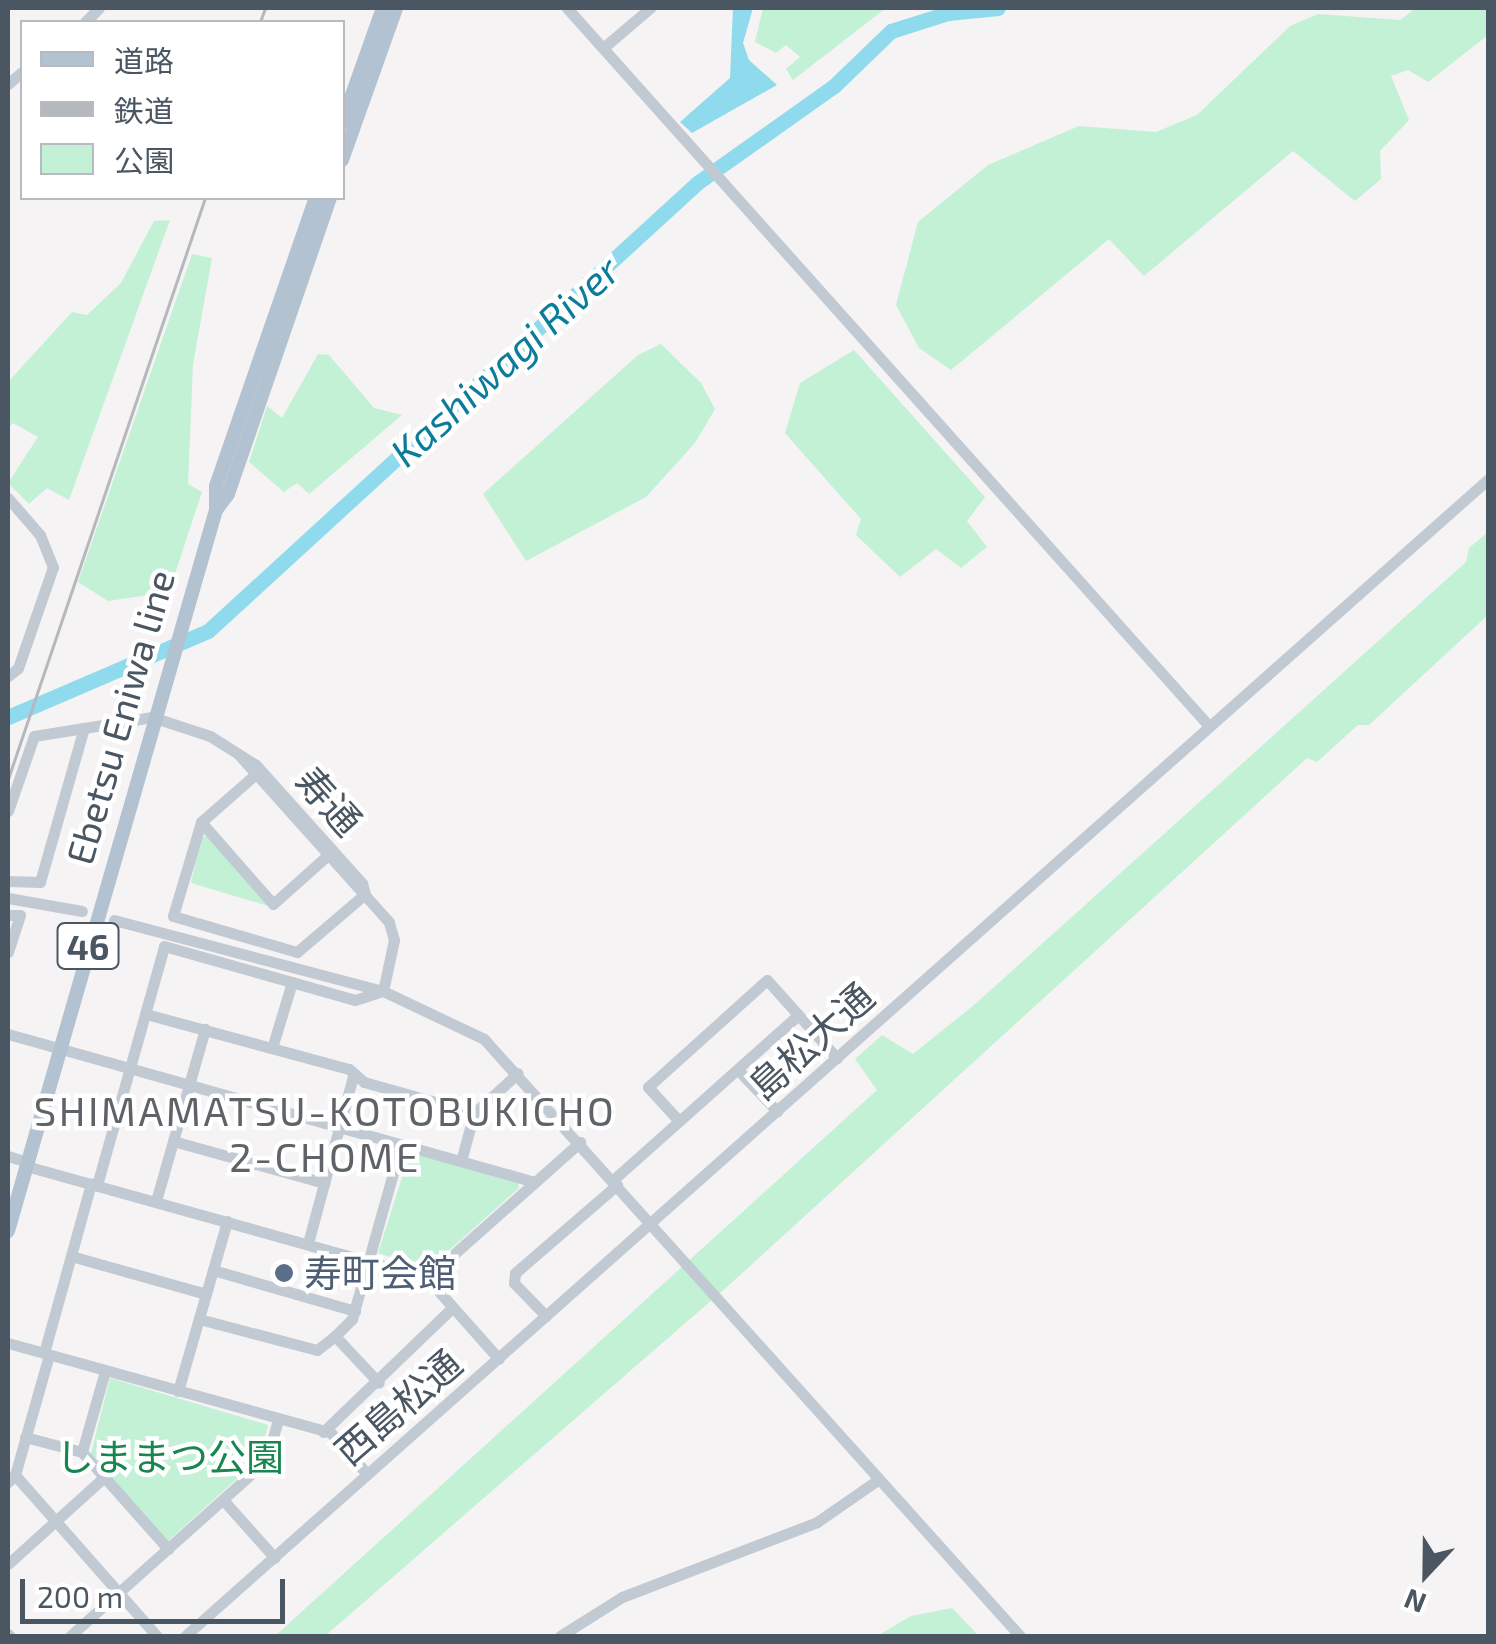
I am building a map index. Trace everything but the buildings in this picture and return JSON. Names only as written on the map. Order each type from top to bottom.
[{"type":"main road","points":[[345,115],[383,8]]},
{"type":"main road","points":[[345,152],[396,8]]},
{"type":"main road","name":"Ebetsu Eniwa line","points":[[216,510],[216,486],[315,200]]},
{"type":"main road","name":"Ebetsu Eniwa line","points":[[8,1232],[183,609],[216,510],[228,494],[329,200]]},
{"type":"street","points":[[567,8],[1209,726]]},
{"type":"street","points":[[603,48],[650,8]]},
{"type":"street","name":"島松大通","points":[[651,1223],[1488,479]]},
{"type":"street","points":[[8,498],[40,535],[53,567],[18,668],[8,676]]},
{"type":"street","points":[[8,811],[34,736],[152,716]]},
{"type":"street","name":"寿通","points":[[152,716],[210,736],[239,756],[364,894],[393,930],[383,991]]},
{"type":"street","points":[[8,882],[40,882],[84,728]]},
{"type":"street","points":[[257,773],[201,822],[173,916],[297,952],[364,894]]},
{"type":"street","points":[[201,822],[274,904],[330,854]]},
{"type":"street","points":[[8,898],[82,911]]},
{"type":"street","points":[[8,915],[20,915],[8,952]]},
{"type":"street","points":[[114,920],[383,991],[451,1019],[518,1073],[1020,1636]]},
{"type":"street","points":[[157,1636],[56,1521],[11,1479],[71,1256],[131,1069],[164,946],[355,1000],[383,991]]},
{"type":"street","points":[[679,1122],[648,1087],[768,980],[837,1058]]},
{"type":"street","points":[[272,1048],[292,982]]},
{"type":"street","points":[[146,1014],[272,1048],[354,1073],[364,1082],[474,1113]]},
{"type":"street","points":[[546,1316],[514,1282],[515,1273],[798,1015]]},
{"type":"street","points":[[156,1201],[205,1029]]},
{"type":"street","points":[[8,1034],[535,1182]]},
{"type":"street","points":[[738,1070],[777,1111]]},
{"type":"street","points":[[308,1243],[354,1073]]},
{"type":"street","points":[[461,1162],[474,1113],[518,1073]]},
{"type":"street","points":[[173,1142],[324,1183]]},
{"type":"street","points":[[428,1278],[580,1142]]},
{"type":"street","points":[[199,1318],[317,1350],[334,1336],[354,1311],[401,1144]]},
{"type":"street","points":[[8,1156],[428,1278],[498,1359]]},
{"type":"street","points":[[178,1391],[227,1221]]},
{"type":"street","name":"西島松通","points":[[185,1636],[651,1223]]},
{"type":"street","points":[[71,1256],[206,1294]]},
{"type":"street","points":[[213,1270],[354,1311]]},
{"type":"street","points":[[323,1432],[379,1383],[453,1307]]},
{"type":"street","points":[[334,1336],[379,1383]]},
{"type":"street","points":[[8,1343],[323,1432],[367,1474]]},
{"type":"street","points":[[82,1452],[105,1371]]},
{"type":"street","points":[[70,1636],[266,1461],[278,1420]]},
{"type":"street","points":[[25,1436],[82,1452],[168,1549]]},
{"type":"street","points":[[8,1564],[102,1479]]},
{"type":"street","points":[[560,1636],[622,1597],[817,1522],[879,1479]]},
{"type":"street","points":[[224,1501],[275,1558]]},
{"type":"green space","points":[[763,8],[886,8],[793,80],[786,69],[800,57],[786,45],[776,53],[755,42]]},
{"type":"green space","points":[[1416,8],[1488,8],[1488,35],[1428,82],[1408,70],[1391,76],[1409,120],[1380,151],[1381,179],[1355,201],[1293,151],[1144,276],[1109,239],[951,370],[919,348],[896,305],[918,222],[988,165],[1079,126],[1156,132],[1197,115],[1290,26],[1318,14],[1400,20]]},
{"type":"green space","points":[[170,220],[69,500],[47,488],[29,504],[8,483],[38,437],[13,423],[8,428],[8,382],[72,312],[87,315],[121,283],[154,221]]},
{"type":"green space","points":[[192,254],[212,258],[193,364],[188,484],[202,492],[169,592],[108,601],[78,582]]},
{"type":"green space","points":[[661,344],[701,383],[715,409],[695,443],[646,497],[526,561],[483,494],[638,355]]},
{"type":"green space","points":[[854,350],[985,497],[967,521],[987,547],[961,568],[936,549],[900,577],[856,535],[861,519],[785,433],[800,383]]},
{"type":"green space","points":[[318,354],[329,355],[374,408],[402,415],[309,494],[297,483],[284,492],[249,462],[267,406],[282,418]]},
{"type":"green space","points":[[1488,532],[1488,615],[1369,725],[1358,725],[1317,762],[1307,758],[728,1286],[325,1636],[275,1636],[877,1090],[855,1059],[882,1035],[913,1054],[974,1005],[1466,562],[1469,548]]},
{"type":"green space","points":[[208,836],[268,906],[191,883],[201,837]]},
{"type":"green space","points":[[410,1152],[518,1182],[519,1188],[428,1269],[378,1253]]},
{"type":"green space","name":"しままつ公園","points":[[110,1378],[268,1425],[260,1458],[168,1541],[90,1457]]},
{"type":"green space","points":[[952,1608],[979,1636],[877,1636],[911,1616]]},
{"type":"water","points":[[733,8],[753,8],[743,43],[749,60],[777,85],[692,133],[680,122],[730,78]]},
{"type":"waterway","name":"Kashiwagi River","points":[[8,717],[208,631],[697,183],[834,86],[891,31],[948,13],[998,8]]},
{"type":"railway","points":[[261,20],[265,8]]},
{"type":"railway","points":[[8,779],[204,200]]},
{"type":"place","name":"寿町会館","points":[[284,1273]]},
{"type":"district","name":"SHIMAMATSU-KOTOBUKICHO 2-CHOME","points":[[325,1133]]}]
